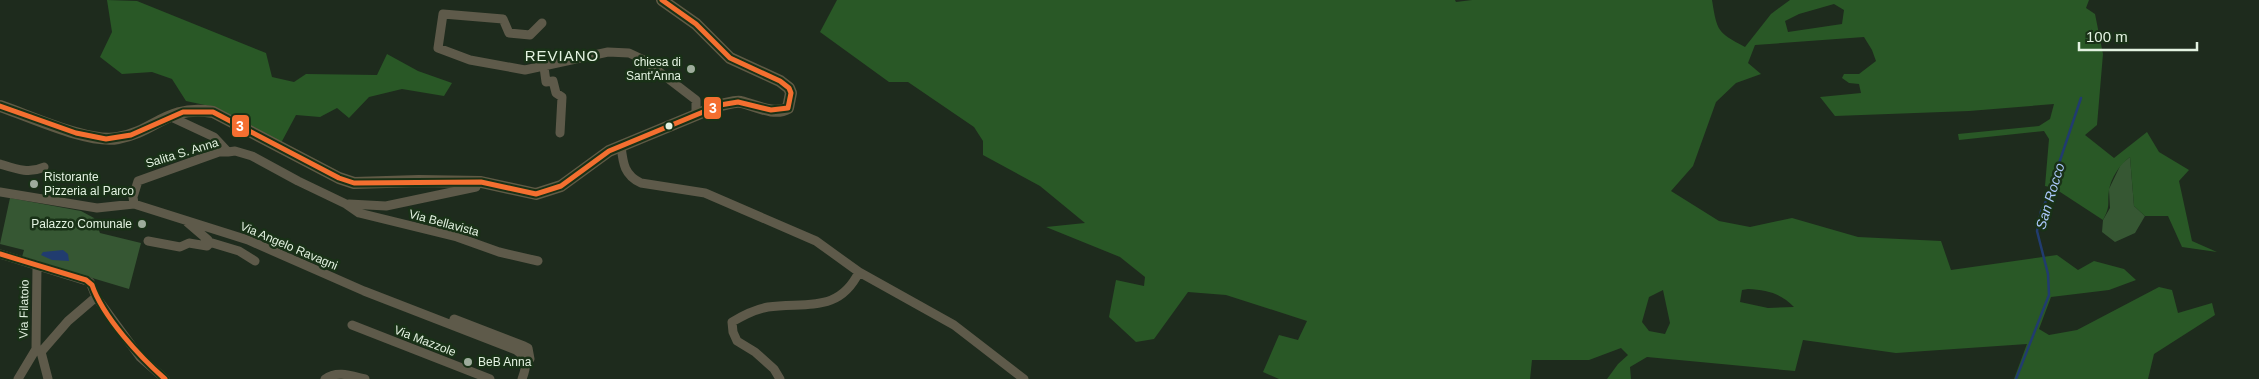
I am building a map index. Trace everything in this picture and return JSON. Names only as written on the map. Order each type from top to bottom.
[{"type":"street","points":[[0,106],[95,138],[116,138],[129,135],[180,112],[198,110],[213,112],[339,178],[354,183],[420,180],[489,184],[536,194],[561,186],[609,151],[720,105],[738,102],[779,111],[788,108],[791,93],[789,88],[780,81],[730,58],[696,24],[662,0]]},
{"type":"street","points":[[542,23],[530,35],[509,33],[503,19],[443,14],[438,48],[470,60],[525,70],[608,52],[629,53],[644,60],[696,100],[696,114]]},
{"type":"street","points":[[544,67],[546,82],[553,81],[556,93],[562,98],[560,133]]},
{"type":"street","points":[[168,116],[214,137],[228,152]]},
{"type":"street","points":[[621,146],[624,168],[632,179],[641,183],[705,193],[816,241],[859,272],[954,325],[1024,379]]},
{"type":"street","name":"Via Bellavista","points":[[228,152],[235,151],[252,156],[359,212],[457,237],[499,252],[538,262]]},
{"type":"street","name":"Salita S. Anna","points":[[134,204],[133,197],[138,181],[219,152],[228,152]]},
{"type":"street","points":[[0,164],[22,171],[35,171],[44,166]]},
{"type":"street","name":"Via Bellavista","points":[[346,204],[386,206],[489,184]]},
{"type":"street","name":"Via Angelo Ravagni","points":[[0,192],[97,208],[134,204],[248,240],[364,291],[516,350],[524,355],[526,361]]},
{"type":"street","points":[[185,220],[209,242],[239,251],[255,260]]},
{"type":"street","points":[[148,241],[180,247],[189,244],[207,246],[209,242]]},
{"type":"street","points":[[0,254],[86,280],[92,285],[96,297],[140,357],[165,379]]},
{"type":"street","name":"Via Filatoio","points":[[37,265],[38,351],[48,379]]},
{"type":"street","points":[[780,379],[774,369],[755,352],[737,341],[732,332],[732,322],[766,308],[827,302],[842,295],[852,286],[859,272]]},
{"type":"street","points":[[18,379],[38,351],[68,321],[96,297]]},
{"type":"street","points":[[454,319],[528,348],[530,358],[526,361],[522,379]]},
{"type":"street","name":"Via Mazzole","points":[[352,325],[490,379]]},
{"type":"street","points":[[325,379],[330,376],[345,374],[365,379]]},
{"type":"green space","points":[[107,0],[137,1],[266,53],[272,77],[294,82],[306,74],[377,75],[387,54],[418,71],[452,83],[444,96],[402,89],[369,97],[349,118],[337,108],[320,117],[296,115],[281,143],[214,107],[186,101],[172,79],[152,72],[122,74],[100,57],[112,32]]},
{"type":"green space","points":[[837,0],[1455,0],[1456,2],[1472,0],[1712,0],[1715,18],[1720,30],[1729,38],[1745,47],[1771,14],[1790,0],[2089,0],[2086,8],[2095,14],[2103,54],[2097,125],[2085,135],[2114,158],[2147,132],[2159,152],[2189,170],[2179,181],[2192,241],[2217,252],[2182,247],[2168,216],[2145,216],[2134,206],[2130,157],[2119,167],[2114,176],[2109,190],[2108,208],[2103,220],[2054,188],[2045,186],[2049,139],[2044,131],[1959,140],[1958,134],[2039,126],[2050,119],[2054,104],[1969,111],[1835,116],[1820,97],[1861,93],[1859,84],[1849,83],[1842,78],[1844,74],[1859,74],[1876,61],[1864,37],[1755,45],[1748,63],[1761,74],[1736,83],[1716,102],[1693,166],[1671,191],[1719,221],[1750,227],[1792,218],[1858,237],[1941,241],[1951,270],[2057,255],[2078,270],[2094,261],[2124,269],[2136,280],[2109,290],[2051,297],[2039,329],[2049,335],[2077,330],[2159,287],[2172,290],[2178,313],[2212,303],[2215,315],[2154,354],[2148,379],[2014,379],[2027,344],[1896,353],[1803,340],[1795,371],[1647,357],[1630,367],[1631,379],[1607,379],[1618,364],[1628,355],[1621,348],[1589,360],[1532,360],[1530,379],[1279,379],[1263,372],[1279,335],[1298,340],[1307,321],[1226,295],[1188,292],[1154,339],[1136,342],[1109,317],[1116,280],[1144,286],[1145,277],[1120,257],[1046,227],[1085,223],[1040,186],[983,155],[983,141],[974,127],[908,82],[889,82],[820,32]],"holes":[[[1834,4],[1844,10],[1842,24],[1788,32],[1785,21],[1799,14]],[[1755,289],[1767,291],[1784,298],[1794,307],[1768,308],[1740,302],[1742,290]],[[1663,290],[1670,323],[1665,334],[1649,331],[1642,322],[1649,297]]]},
{"type":"green space","points":[[2130,157],[2134,206],[2145,216],[2135,233],[2115,242],[2102,232],[2103,220],[2110,208],[2109,189],[2121,164]]},
{"type":"green space","points":[[10,198],[81,211],[94,218],[100,233],[141,243],[129,289],[22,257],[24,250],[0,244]]},
{"type":"water","points":[[63,250],[68,254],[69,261],[52,260],[41,255],[43,252]]},
{"type":"waterway","name":"San Rocco","points":[[2016,379],[2049,295],[2048,274],[2037,231],[2041,211],[2047,199],[2081,98]]},
{"type":"transit line","name":"3","points":[[0,106],[76,133],[106,139],[131,135],[183,112],[213,112],[339,178],[354,183],[481,182],[536,194],[561,186],[609,151],[720,105],[738,102],[771,110],[788,108],[791,93],[789,88],[780,81],[730,58],[696,24],[662,0]]},
{"type":"transit line","name":"3","points":[[0,254],[86,280],[92,285]]},
{"type":"transit line","name":"3","points":[[92,285],[97,297],[123,336],[165,379]]},
{"type":"place","name":"chiesa di Sant'Anna","points":[[691,69]]},
{"type":"place","name":"Ristorante Pizzeria al Parco","points":[[34,184]]},
{"type":"place","name":"Palazzo Comunale","points":[[142,224]]},
{"type":"place","name":"BeB Anna","points":[[468,362]]},
{"type":"district","name":"REVIANO","points":[[562,56]]}]
